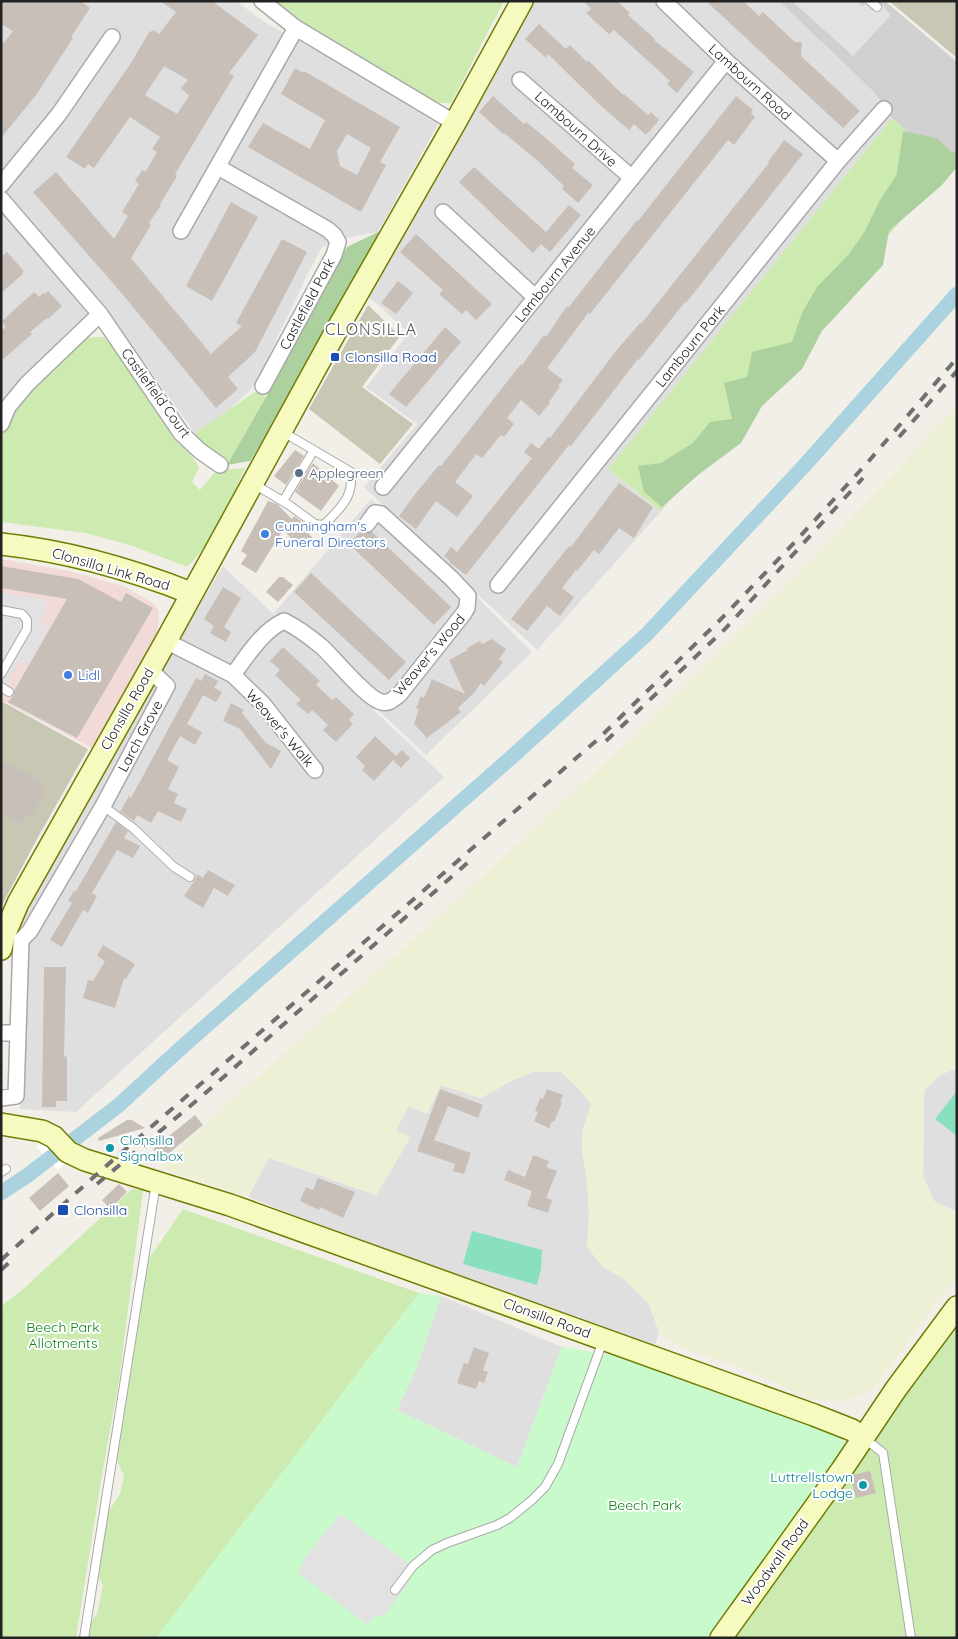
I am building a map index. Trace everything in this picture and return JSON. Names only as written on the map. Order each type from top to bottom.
[{"type":"main road","name":"Clonsilla Road","points":[[6,944],[18,903],[150,670],[335,333],[522,1]]},
{"type":"main road","name":"Clonsilla Link Road","points":[[1,544],[34,547],[73,555],[162,582],[191,593]]},
{"type":"main road","name":"Clonsilla Road","points":[[1,1124],[42,1130],[54,1137],[73,1155],[96,1164],[230,1205],[814,1415],[852,1430],[863,1437]]},
{"type":"main road","name":"Woodwall Road","points":[[721,1638],[957,1307]]},
{"type":"street","points":[[262,1],[296,28],[455,123]]},
{"type":"street","name":"Lambourn Road","points":[[664,1],[726,61],[838,161]]},
{"type":"street","points":[[181,231],[296,28]]},
{"type":"street","points":[[1,185],[59,114],[112,37]]},
{"type":"street","name":"Lambourn Avenue","points":[[383,487],[726,61]]},
{"type":"street","name":"Lambourn Drive","points":[[520,80],[632,178]]},
{"type":"street","name":"Lambourn Park","points":[[498,585],[838,161],[884,109]]},
{"type":"street","name":"Castlefield Park","points":[[218,167],[327,229],[334,234],[338,242],[334,255],[263,386]]},
{"type":"street","name":"Castlefield Court","points":[[1,199],[100,314],[182,433],[200,451],[220,465]]},
{"type":"street","points":[[443,212],[536,298]]},
{"type":"street","points":[[1,424],[4,406],[100,314]]},
{"type":"street","name":"Weaver's Wood","points":[[233,675],[266,633],[284,621],[300,629],[323,648],[370,696],[381,702],[390,702],[398,695],[464,613],[467,608],[468,596],[381,514],[375,513],[367,524]]},
{"type":"street","name":"Weaver's Walk","points":[[166,641],[233,675],[264,704],[315,770]]},
{"type":"street","name":"Larch Grove","points":[[6,944],[30,931],[103,806],[167,686],[150,670]]},
{"type":"street","points":[[79,794],[103,806]]},
{"type":"street","points":[[1,1098],[16,1096],[17,1033],[6,944]]},
{"type":"street","points":[[1,1033],[17,1033]]},
{"type":"lane","points":[[870,1],[877,7]]},
{"type":"lane","points":[[253,483],[283,501],[315,524],[322,525],[343,504],[352,487],[351,472],[282,431]]},
{"type":"lane","points":[[283,501],[314,450]]},
{"type":"lane","points":[[1,610],[22,614],[27,620],[27,629],[2,671]]},
{"type":"lane","points":[[1,687],[9,692]]},
{"type":"lane","points":[[103,806],[133,828],[174,867],[190,877]]},
{"type":"lane","points":[[84,1638],[156,1182]]},
{"type":"lane","points":[[395,1590],[413,1566],[432,1550],[497,1525],[510,1518],[545,1487],[558,1464],[603,1339]]},
{"type":"lane","points":[[863,1437],[883,1454],[911,1638]]},
{"type":"shaded area","points":[[1,1],[236,1],[266,23],[441,119],[378,232],[337,240],[322,247],[255,385],[230,409],[195,433],[102,304],[11,392],[1,407]]},
{"type":"shaded area","points":[[533,1],[779,1],[874,92],[892,118],[608,469],[661,511],[537,650],[364,487],[417,424],[366,387],[409,333],[369,297]]},
{"type":"shaded area","points":[[779,1],[885,1],[957,62],[957,154],[945,167],[892,118],[874,92]]},
{"type":"shaded area","points":[[792,1],[857,1],[863,7],[867,1],[878,1],[891,15],[853,56]]},
{"type":"shaded area","points":[[889,1],[957,1],[957,58],[907,16]]},
{"type":"shaded area","points":[[368,305],[400,336],[362,387],[413,424],[380,464],[309,409]]},
{"type":"shaded area","points":[[957,406],[957,1068],[940,1075],[924,1091],[923,1177],[935,1202],[957,1212],[957,1281],[944,1291],[899,1355],[872,1389],[844,1402],[808,1399],[743,1368],[684,1349],[659,1332],[649,1304],[624,1279],[602,1266],[587,1247],[589,1213],[587,1180],[582,1152],[582,1133],[591,1104],[579,1089],[561,1072],[533,1072],[513,1080],[481,1098],[441,1085],[427,1114],[409,1106],[396,1130],[410,1138],[376,1195],[269,1158],[248,1197],[160,1168],[228,1103],[434,921],[631,739],[820,551]]},
{"type":"shaded area","points":[[371,499],[477,597],[532,652],[426,755],[274,613]]},
{"type":"shaded area","points":[[1,559],[70,571],[126,587],[154,604],[158,610],[157,635],[92,748],[1,700]]},
{"type":"shaded area","points":[[223,566],[444,777],[76,1112],[20,1109],[25,937],[16,932],[44,878],[163,666]]},
{"type":"shaded area","points":[[1,593],[47,600],[44,614],[39,623],[49,628],[27,666],[18,662],[1,695]]},
{"type":"shaded area","points":[[1,701],[88,749],[1,907]]},
{"type":"shaded area","points":[[957,1068],[957,1212],[935,1202],[923,1177],[924,1091],[940,1075]]},
{"type":"shaded area","points":[[533,1072],[561,1072],[579,1089],[591,1104],[582,1133],[582,1152],[587,1179],[589,1213],[588,1247],[602,1266],[624,1279],[649,1304],[659,1332],[655,1345],[540,1306],[248,1197],[269,1158],[376,1195],[410,1138],[396,1130],[409,1105],[441,1085],[481,1098],[513,1080]]},
{"type":"shaded area","points":[[441,1296],[562,1347],[517,1467],[397,1410],[416,1369]]},
{"type":"shaded area","points":[[340,1514],[413,1566],[408,1584],[387,1612],[381,1616],[374,1617],[368,1625],[298,1573],[305,1558]]},
{"type":"green space","points":[[274,1],[504,1],[451,103],[439,103],[321,35]]},
{"type":"green space","points":[[892,118],[945,167],[661,511],[608,469]]},
{"type":"green space","points":[[903,131],[936,138],[953,153],[957,151],[957,167],[942,185],[889,231],[883,265],[822,331],[802,369],[762,406],[741,443],[698,475],[662,507],[644,492],[638,466],[661,463],[693,443],[710,422],[732,419],[724,383],[747,377],[752,352],[792,342],[802,313],[817,287],[849,254],[865,231],[879,202],[897,174]]},
{"type":"green space","points":[[378,232],[379,234],[250,461],[227,465],[347,247]]},
{"type":"green space","points":[[103,337],[109,342],[174,439],[188,452],[199,467],[192,482],[200,490],[216,471],[245,468],[213,533],[197,557],[187,567],[130,545],[85,533],[1,522],[1,439],[4,429],[21,402],[46,373],[85,338]]},
{"type":"green space","points":[[258,390],[266,397],[227,465],[193,439],[197,433],[195,433]]},
{"type":"green space","points":[[957,1091],[957,1136],[935,1119]]},
{"type":"green space","name":"Beech Park Allotments","points":[[132,1189],[143,1190],[119,1381],[76,1638],[1,1638],[1,1306],[22,1290]]},
{"type":"green space","points":[[183,1209],[419,1293],[156,1638],[87,1638],[91,1621],[97,1614],[103,1585],[98,1577],[107,1514],[120,1494],[124,1476],[115,1456],[148,1260]]},
{"type":"green space","points":[[472,1231],[542,1250],[541,1269],[537,1285],[463,1264]]},
{"type":"green space","name":"Beech Park","points":[[419,1293],[441,1296],[416,1369],[397,1410],[517,1467],[562,1347],[628,1358],[836,1434],[845,1442],[843,1453],[715,1638],[156,1638]]},
{"type":"green space","points":[[957,1323],[957,1638],[728,1638],[915,1378]]},
{"type":"pier","points":[[44,1141],[64,1164],[58,1170],[37,1147]]},
{"type":"building","points":[[1,1],[80,1],[90,8],[36,95],[1,138],[1,46],[13,31],[1,24]]},
{"type":"building","points":[[160,1],[212,1],[258,35],[229,73],[234,76],[175,174],[177,176],[131,258],[211,354],[242,326],[236,323],[282,239],[307,252],[255,352],[228,377],[238,389],[216,408],[119,290],[33,192],[56,172],[114,239],[128,216],[122,212],[139,184],[135,181],[142,170],[146,171],[157,152],[152,149],[160,137],[130,117],[94,168],[88,164],[85,169],[66,157],[129,66],[150,31],[152,32],[153,30],[159,34],[176,12]],"holes":[[[164,66],[188,80],[181,88],[189,96],[177,114],[145,95]]]},
{"type":"building","points":[[583,1],[617,1],[630,13],[628,15],[654,40],[694,72],[677,93],[667,84],[670,81],[614,30],[609,34],[586,13],[591,9]]},
{"type":"building","points":[[706,1],[743,1],[759,16],[763,12],[795,42],[802,42],[801,56],[860,111],[843,128]]},
{"type":"building","points":[[539,24],[566,49],[570,45],[587,62],[588,60],[623,95],[648,115],[651,112],[659,120],[646,135],[634,124],[629,130],[600,105],[548,54],[546,58],[525,39]]},
{"type":"building","points":[[295,68],[303,73],[304,71],[400,127],[380,162],[386,165],[361,212],[248,147],[263,123],[310,149],[325,120],[281,94]],"holes":[[[347,134],[371,148],[357,175],[340,166],[337,151]]]},
{"type":"building","points":[[493,96],[524,124],[526,122],[547,139],[575,164],[572,168],[593,185],[578,203],[562,189],[564,186],[539,162],[503,134],[479,112]]},
{"type":"building","points":[[736,96],[753,110],[751,113],[755,117],[734,145],[728,140],[590,314],[588,313],[547,368],[563,380],[550,403],[539,416],[521,400],[507,418],[514,424],[504,437],[501,435],[482,458],[476,454],[455,482],[473,496],[457,517],[436,501],[416,529],[399,516],[522,365],[544,335],[546,337],[567,306],[568,308]]},
{"type":"building","points":[[784,140],[803,154],[686,303],[638,359],[571,446],[569,445],[466,575],[444,556],[451,547],[457,552],[532,458],[524,452],[531,443],[539,449],[548,437],[550,438],[616,351],[641,324],[769,163]]},
{"type":"building","points":[[474,167],[546,232],[569,205],[581,215],[550,252],[541,244],[533,253],[459,182]]},
{"type":"building","points":[[231,202],[258,217],[212,301],[186,286]]},
{"type":"building","points":[[416,234],[492,304],[476,320],[466,310],[462,314],[439,294],[443,290],[400,252]]},
{"type":"building","points":[[7,252],[23,270],[23,274],[1,293],[1,257]]},
{"type":"building","points":[[398,281],[413,293],[396,314],[381,303]]},
{"type":"building","points":[[48,291],[62,306],[30,332],[32,334],[1,361],[1,331],[6,327],[2,321],[34,292],[39,297]]},
{"type":"building","points":[[445,327],[461,342],[406,407],[389,394]]},
{"type":"building","points":[[295,450],[304,456],[286,485],[274,476]]},
{"type":"building","points":[[313,463],[339,486],[321,511],[295,492]]},
{"type":"building","points":[[619,483],[653,507],[634,538],[619,528],[599,554],[594,550],[562,588],[574,597],[560,616],[547,606],[527,631],[511,619],[569,546],[571,547]]},
{"type":"building","name":"Cunningham's Funeral Directors","points":[[268,501],[277,504],[292,519],[294,516],[309,527],[306,531],[312,537],[301,548],[283,530],[256,573],[241,564],[247,555],[241,551]]},
{"type":"building","points":[[361,531],[366,533],[372,532],[451,607],[434,625],[349,544]]},
{"type":"building","name":"Lidl","points":[[1,566],[78,579],[121,602],[126,593],[153,608],[77,738],[8,702],[14,695],[14,691],[67,599],[1,588]]},
{"type":"building","points":[[311,573],[406,662],[389,680],[294,592]]},
{"type":"building","points":[[279,577],[283,577],[293,585],[278,602],[266,592]]},
{"type":"building","points":[[223,587],[241,598],[224,627],[231,632],[226,642],[210,633],[214,626],[204,619]]},
{"type":"building","points":[[492,639],[506,649],[499,659],[503,662],[484,686],[481,683],[474,693],[458,708],[461,712],[427,738],[414,724],[419,709],[416,708],[421,696],[424,698],[432,679],[465,694],[449,660],[480,641],[482,644]]},
{"type":"building","points":[[283,647],[320,681],[316,685],[332,700],[336,697],[354,714],[349,720],[353,724],[336,742],[323,730],[328,725],[312,710],[308,714],[296,704],[301,700],[275,675],[280,670],[270,661]]},
{"type":"building","points":[[205,674],[218,681],[214,688],[222,692],[216,702],[203,695],[187,724],[202,732],[195,745],[180,736],[167,760],[179,767],[168,789],[178,794],[174,803],[187,809],[181,822],[158,811],[151,823],[137,815],[134,821],[120,812],[129,796],[131,798],[196,678],[201,681]]},
{"type":"building","points":[[231,703],[244,710],[242,713],[266,743],[281,751],[271,769],[240,729],[223,721]]},
{"type":"building","points":[[375,736],[396,756],[402,750],[410,758],[401,768],[393,760],[374,781],[362,770],[365,766],[356,757]]},
{"type":"building","points":[[1,760],[43,783],[40,788],[45,791],[30,818],[25,815],[20,824],[1,814]]},
{"type":"building","points":[[116,822],[128,831],[124,838],[140,846],[133,858],[117,850],[92,893],[97,896],[88,913],[83,910],[62,947],[50,940],[72,903],[68,901],[74,891],[76,891]]},
{"type":"building","points":[[208,870],[235,885],[228,896],[214,888],[203,908],[184,896],[197,874],[203,878]]},
{"type":"building","points":[[103,945],[135,964],[126,979],[124,978],[115,1008],[83,998],[88,980],[93,981],[105,961],[97,956]]},
{"type":"building","points":[[44,967],[66,967],[64,1056],[67,1057],[67,1101],[56,1101],[56,1107],[42,1107]]},
{"type":"building","points":[[440,1089],[483,1105],[478,1118],[448,1106],[434,1140],[471,1153],[464,1174],[453,1171],[455,1164],[417,1151]]},
{"type":"building","points":[[547,1089],[563,1095],[560,1102],[562,1103],[554,1122],[552,1121],[549,1128],[534,1121],[538,1112],[535,1111],[540,1098],[543,1099]]},
{"type":"building","points":[[195,1115],[203,1125],[162,1159],[153,1149]]},
{"type":"building","points":[[127,1120],[132,1120],[145,1128],[99,1141],[98,1138]]},
{"type":"building","points":[[533,1155],[549,1161],[546,1167],[557,1171],[546,1198],[552,1200],[548,1213],[527,1206],[532,1191],[504,1180],[508,1170],[525,1177]]},
{"type":"building","name":"Clonsilla","points":[[58,1173],[69,1186],[40,1211],[29,1198]]},
{"type":"building","points":[[318,1178],[355,1192],[343,1218],[320,1207],[319,1210],[300,1201],[306,1187],[313,1190]]},
{"type":"building","points":[[119,1184],[127,1192],[110,1209],[102,1200]]},
{"type":"building","points":[[474,1347],[489,1353],[483,1370],[488,1372],[484,1383],[479,1381],[476,1389],[457,1383],[464,1363],[468,1364]]},
{"type":"building","name":"Luttrellstown Lodge","points":[[870,1471],[876,1493],[856,1498],[851,1479],[853,1475]]},
{"type":"waterway","points":[[1,1193],[28,1175],[119,1105],[181,1048],[514,755],[647,634],[804,466],[957,294]]},
{"type":"railway","points":[[1,1260],[105,1167],[597,740],[720,620],[793,544],[868,462],[957,358]]},
{"type":"railway","points":[[899,437],[957,371]]},
{"type":"railway","points":[[606,741],[725,629],[863,478]]},
{"type":"railway","points":[[97,1184],[202,1096],[473,858]]},
{"type":"railway","points":[[1,1270],[15,1257]]},
{"type":"place","name":"Clonsilla Road","points":[[335,357]]},
{"type":"place","name":"Applegreen","points":[[299,473]]},
{"type":"place","name":"Cunningham's Funeral Directors","points":[[265,534]]},
{"type":"place","name":"Lidl","points":[[68,675]]},
{"type":"place","name":"Clonsilla Signalbox","points":[[110,1148]]},
{"type":"place","name":"Clonsilla","points":[[63,1210]]},
{"type":"place","name":"Luttrellstown Lodge","points":[[863,1485]]},
{"type":"district","name":"CLONSILLA","points":[[371,329]]}]
